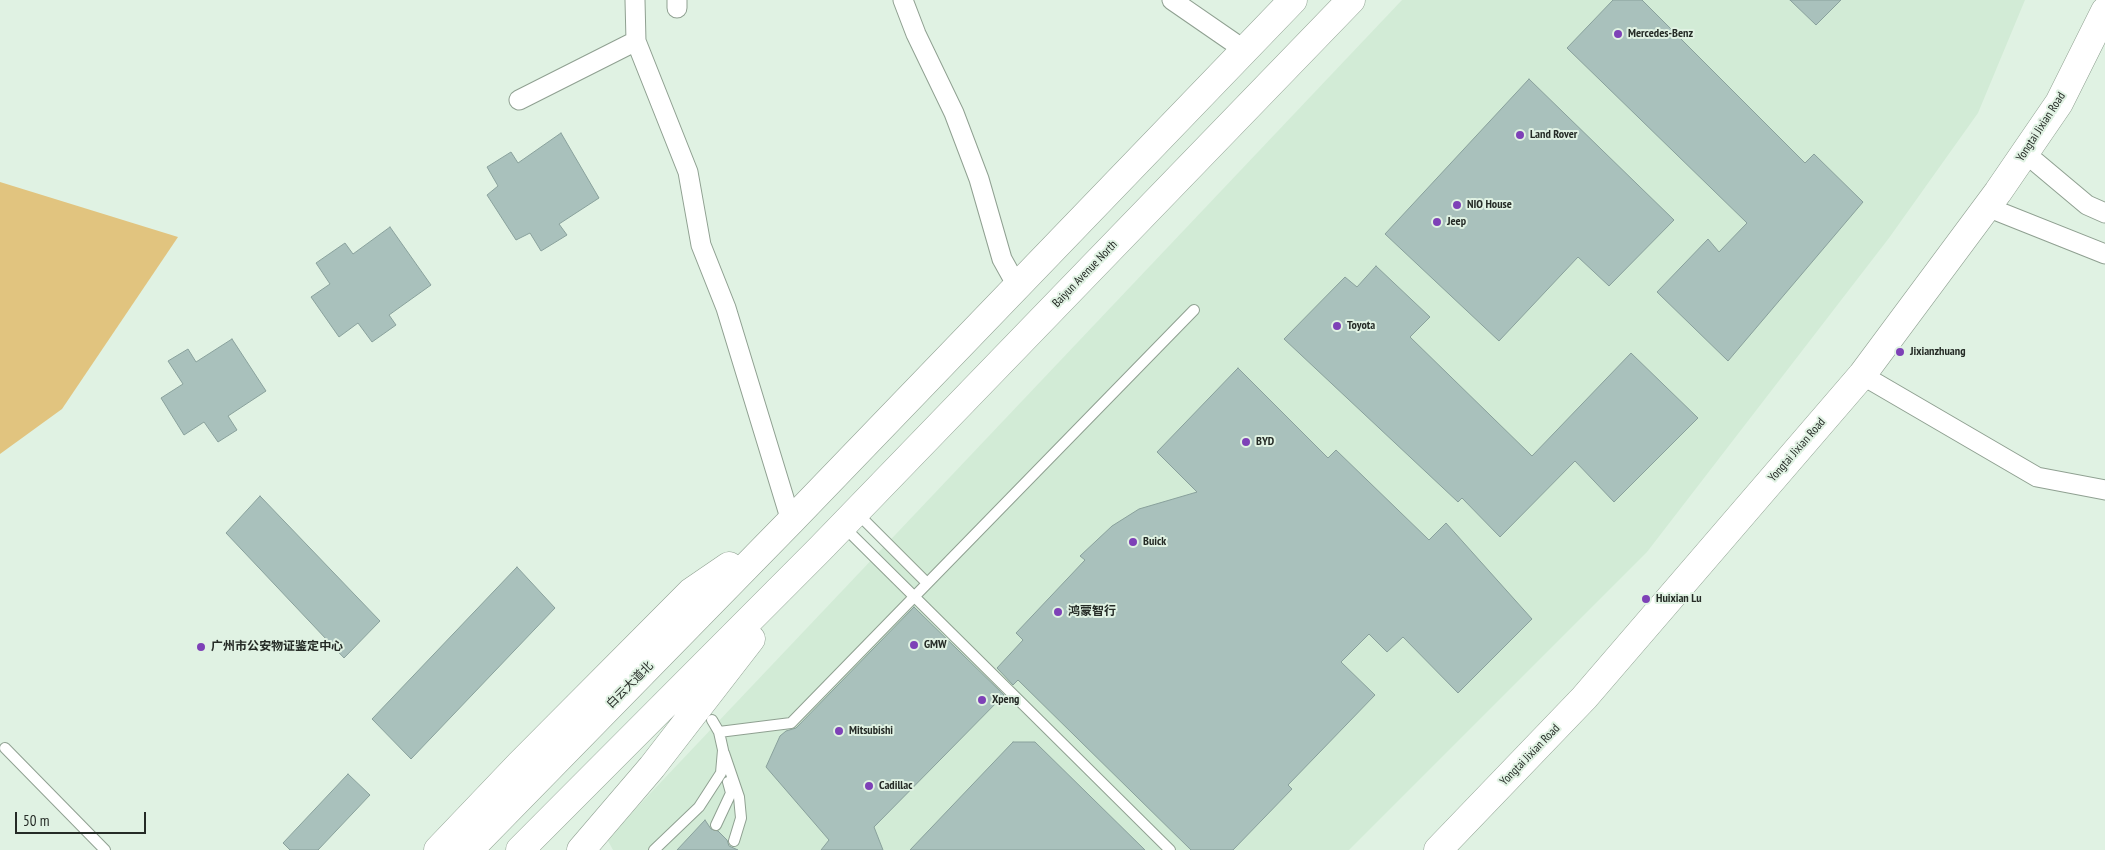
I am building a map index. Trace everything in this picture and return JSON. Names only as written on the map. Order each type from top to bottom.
[{"type":"main road","points":[[438,850],[520,764],[691,592],[791,521],[1243,49],[1293,0]]},
{"type":"main road","name":"Baiyun Avenue North","points":[[820,549],[1351,0]]},
{"type":"main road","name":"Yongtai Jixian Road","points":[[1438,850],[1584,698],[1862,375],[1987,207],[2059,103],[2105,11]]},
{"type":"main road","name":"白云大道北","points":[[469,850],[791,521]]},
{"type":"main road","points":[[587,848],[820,549]]},
{"type":"main road","points":[[520,850],[820,549]]},
{"type":"street","points":[[635,0],[636,41],[688,172],[701,245],[726,308],[791,521]]},
{"type":"street","points":[[903,0],[916,34],[954,113],[978,179],[1002,259],[1017,286]]},
{"type":"street","points":[[1180,2],[1243,49]]},
{"type":"street","points":[[519,100],[636,41]]},
{"type":"street","points":[[2025,153],[2087,204],[2105,213]]},
{"type":"street","points":[[1987,207],[2105,254]]},
{"type":"street","points":[[1862,375],[2037,477],[2105,490]]},
{"type":"lane","points":[[718,732],[792,723],[927,582],[1194,310]]},
{"type":"lane","points":[[849,519],[927,582]]},
{"type":"lane","points":[[849,519],[914,596],[1170,850]]},
{"type":"lane","points":[[712,720],[718,732],[731,793],[716,825]]},
{"type":"lane","points":[[5,748],[105,850]]},
{"type":"lane","points":[[722,755],[739,797],[741,818],[734,841]]},
{"type":"lane","points":[[654,850],[700,807],[720,772],[722,755]]},
{"type":"shaded area","points":[[1402,0],[2025,0],[1978,113],[1889,238],[1647,552],[1349,850],[613,850],[607,839]]},
{"type":"shaded area","points":[[0,182],[178,237],[62,409],[0,454]]},
{"type":"building","points":[[1613,0],[1642,0],[1805,163],[1814,154],[1863,202],[1728,361],[1657,292],[1708,239],[1719,252],[1747,223],[1567,48]]},
{"type":"building","points":[[1790,0],[1841,0],[1816,25]]},
{"type":"building","points":[[1529,79],[1674,220],[1609,286],[1578,257],[1499,341],[1385,234]]},
{"type":"building","points":[[561,133],[599,198],[559,224],[567,235],[541,251],[530,233],[516,240],[487,195],[498,186],[487,167],[511,152],[518,163]]},
{"type":"building","points":[[390,227],[431,285],[389,315],[396,325],[372,342],[358,323],[339,337],[311,297],[330,284],[316,263],[345,243],[353,254]]},
{"type":"building","points":[[1376,266],[1430,317],[1410,337],[1532,456],[1631,353],[1698,418],[1614,502],[1575,461],[1500,537],[1462,498],[1458,502],[1284,339],[1345,277],[1357,287]]},
{"type":"building","points":[[232,339],[266,391],[228,416],[237,430],[218,442],[204,422],[184,435],[161,398],[183,384],[168,361],[188,349],[196,362]]},
{"type":"building","points":[[1238,368],[1328,458],[1336,450],[1429,540],[1446,523],[1532,619],[1458,693],[1403,637],[1387,652],[1369,634],[1341,662],[1375,695],[1288,785],[1292,789],[1233,850],[1191,850],[1018,680],[1013,685],[997,668],[1023,640],[1016,633],[1085,560],[1080,556],[1112,526],[1139,509],[1197,492],[1157,452]]},
{"type":"building","points":[[260,496],[380,621],[344,658],[226,533]]},
{"type":"building","points":[[517,567],[555,608],[411,759],[372,719]]},
{"type":"building","points":[[914,607],[1004,695],[874,827],[883,850],[821,850],[829,840],[766,767],[780,736],[786,731],[796,728]]},
{"type":"building","points":[[1013,742],[1035,742],[1145,850],[910,850]]},
{"type":"building","points":[[348,774],[370,795],[318,850],[290,850],[283,843]]},
{"type":"building","points":[[705,820],[711,829],[718,831],[727,840],[729,846],[738,850],[677,850]]},
{"type":"place","name":"Mercedes-Benz","points":[[1618,34]]},
{"type":"place","name":"Land Rover","points":[[1520,135]]},
{"type":"place","name":"NIO House","points":[[1457,205]]},
{"type":"place","name":"Jeep","points":[[1437,222]]},
{"type":"place","name":"Toyota","points":[[1337,326]]},
{"type":"place","name":"Jixianzhuang","points":[[1900,352]]},
{"type":"place","name":"BYD","points":[[1246,442]]},
{"type":"place","name":"Buick","points":[[1133,542]]},
{"type":"place","name":"Huixian Lu","points":[[1646,599]]},
{"type":"place","name":"鸿蒙智行","points":[[1058,612]]},
{"type":"place","name":"GMW","points":[[914,645]]},
{"type":"place","name":"广州市公安物证鉴定中心","points":[[201,647]]},
{"type":"place","name":"Xpeng","points":[[982,700]]},
{"type":"place","name":"Mitsubishi","points":[[839,731]]},
{"type":"place","name":"Cadillac","points":[[869,786]]}]
